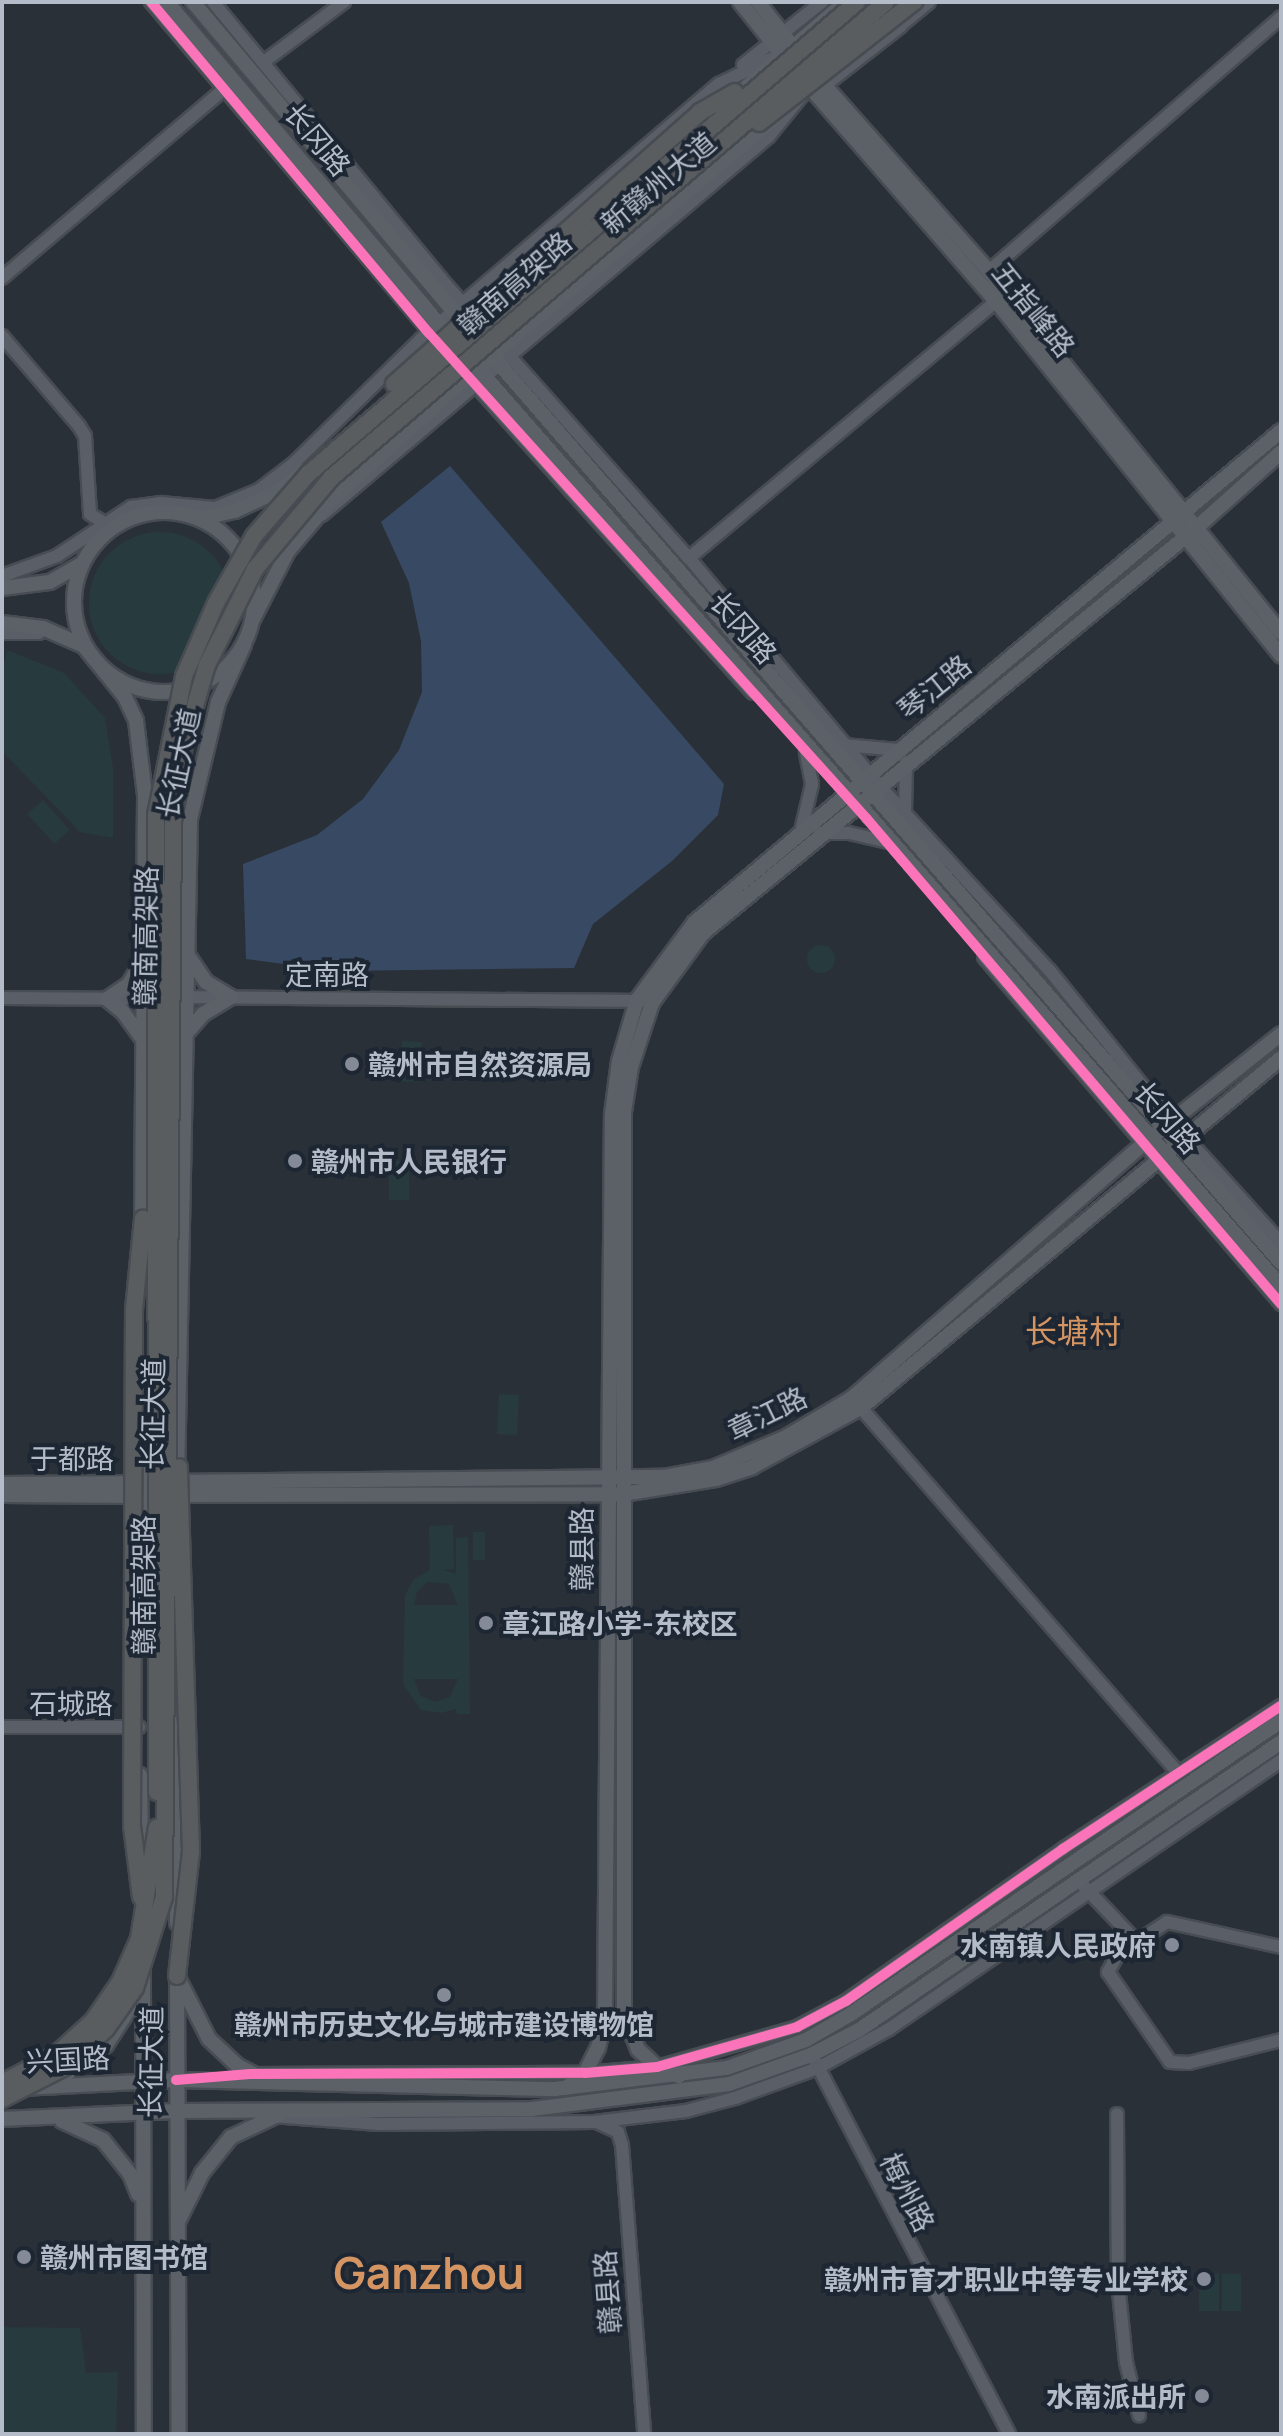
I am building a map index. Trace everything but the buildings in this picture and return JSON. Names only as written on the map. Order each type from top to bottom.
[{"type":"highway","name":"赣南高架路","points":[[2,2085],[57,2054],[93,2021],[120,1982],[139,1939],[149,1894],[157,1837],[152,1137],[156,815],[172,718],[216,603],[254,536],[308,474],[857,2]]},
{"type":"highway","name":"赣南高架路","points":[[2,2099],[65,2067],[106,2029],[135,1988],[164,1897],[173,822],[194,703],[232,612],[273,543],[331,478],[465,377],[886,2]]},
{"type":"highway","points":[[465,377],[913,2]]},
{"type":"highway","points":[[308,474],[420,356],[700,112],[735,92]]},
{"type":"highway","points":[[141,1897],[132,1826],[134,1310],[152,1137]]},
{"type":"highway","points":[[170,1283],[191,1852],[177,1976]]},
{"type":"main road","name":"长冈路","points":[[167,2],[434,328],[453,337],[861,790]]},
{"type":"main road","name":"长冈路","points":[[193,2],[500,355],[861,790],[1171,1149],[1281,1286]]},
{"type":"main road","name":"五指峰路","points":[[740,2],[783,44]]},
{"type":"main road","name":"五指峰路","points":[[758,2],[783,44],[816,86],[1190,533],[1281,633]]},
{"type":"main road","name":"新赣州大道","points":[[179,513],[219,516],[278,491],[735,92],[783,44],[845,2]]},
{"type":"main road","name":"新赣州大道","points":[[253,619],[309,523],[465,377],[483,370],[913,2]]},
{"type":"main road","name":"五指峰路","points":[[816,86],[989,271],[1180,521]]},
{"type":"main road","name":"琴江路","points":[[644,1001],[695,922],[801,831],[861,790],[902,756],[1180,521],[1281,431]]},
{"type":"main road","name":"琴江路","points":[[902,756],[1190,533],[1281,452]]},
{"type":"main road","points":[[2,588],[63,577],[75,571],[107,525],[144,514],[179,513],[213,526],[239,551],[253,584],[253,619],[244,645],[210,680],[179,691],[138,688],[102,668],[84,646],[58,632],[2,623]]},
{"type":"main road","name":"五指峰路","points":[[1190,533],[1281,656]]},
{"type":"main road","points":[[90,655],[76,624],[73,599],[78,573],[94,543]]},
{"type":"main road","name":"长征大道","points":[[179,2434],[177,1489],[185,947],[190,819],[199,771],[218,702],[244,645]]},
{"type":"main road","name":"长征大道","points":[[102,668],[131,707],[143,754],[139,1727],[145,2080],[142,2218],[144,2434]]},
{"type":"main road","name":"琴江路","points":[[644,1001],[703,933],[820,833],[861,790]]},
{"type":"main road","points":[[184,1036],[203,1014],[231,997],[203,978],[185,947]]},
{"type":"main road","points":[[143,950],[134,978],[107,999],[130,1020],[143,1041]]},
{"type":"main road","name":"赣县路","points":[[644,1001],[619,1061],[612,1114],[608,1477],[615,1494],[624,2015],[638,2049],[657,2067],[679,2076]]},
{"type":"main road","name":"赣县路","points":[[566,2088],[585,2073],[598,2048],[605,2017],[615,1494],[624,1478],[624,1112],[644,1001]]},
{"type":"main road","name":"章江路","points":[[177,1489],[624,1478],[713,1468],[857,1402],[1157,1133],[1281,1034]]},
{"type":"main road","name":"章江路","points":[[141,1489],[615,1494],[716,1479],[752,1467],[857,1402],[1281,1058]]},
{"type":"main road","name":"长冈路","points":[[1171,1149],[1281,1263]]},
{"type":"main road","name":"于都路","points":[[2,1484],[141,1489]]},
{"type":"main road","name":"于都路","points":[[2,1495],[141,1489]]},
{"type":"main road","name":"兴国路","points":[[2,2085],[43,2088],[176,2080],[300,2086],[566,2088],[727,2068],[806,2040],[851,2014],[1281,1721]]},
{"type":"main road","name":"兴国路","points":[[2,2119],[176,2111],[584,2105],[729,2084],[814,2061],[1281,1742]]},
{"type":"main road","points":[[177,1976],[209,2039],[250,2074],[300,2086]]},
{"type":"main road","points":[[43,2088],[72,2073],[109,2042],[134,2005],[144,1979]]},
{"type":"main road","points":[[177,2224],[202,2173],[231,2137],[271,2116],[301,2109]]},
{"type":"main road","points":[[30,2118],[69,2122],[98,2135],[130,2174],[142,2218]]},
{"type":"street","points":[[151,2],[434,328],[441,347],[465,377],[806,752],[861,790],[905,813],[1050,971],[1157,1133]]},
{"type":"street","points":[[213,2],[265,61],[458,307]]},
{"type":"street","points":[[265,61],[344,2]]},
{"type":"street","points":[[783,44],[822,2]]},
{"type":"street","points":[[2,576],[57,556],[146,504],[215,508],[246,497],[293,464],[434,328],[719,84],[783,44],[829,2]]},
{"type":"street","points":[[929,2],[901,26],[816,86],[769,136],[500,355],[689,558],[843,745],[887,842],[1171,1149],[1281,1304]]},
{"type":"street","points":[[989,271],[1281,17]]},
{"type":"street","points":[[2,278],[225,88]]},
{"type":"street","points":[[689,558],[996,301]]},
{"type":"street","points":[[2,336],[59,398],[85,436],[90,514],[107,525]]},
{"type":"street","points":[[2,576],[63,577]]},
{"type":"street","points":[[2,633],[58,632]]},
{"type":"street","points":[[843,745],[902,756],[905,813]]},
{"type":"street","points":[[801,831],[812,784],[806,752]]},
{"type":"street","points":[[820,833],[849,833],[887,842]]},
{"type":"street","name":"定南路","points":[[2,998],[644,1001]]},
{"type":"street","points":[[1171,1149],[1281,1243]]},
{"type":"street","points":[[857,1402],[1178,1773]]},
{"type":"street","points":[[176,2080],[250,2074],[585,2073],[657,2067],[797,2027],[846,2001],[1281,1706]]},
{"type":"street","name":"石城路","points":[[2,1727],[139,1727]]},
{"type":"street","points":[[176,2111],[379,2124],[594,2122],[642,2117],[735,2098],[889,2029],[1092,1895],[1281,1761]]},
{"type":"street","points":[[1078,1880],[1136,1941]]},
{"type":"street","points":[[1281,1947],[1183,1922],[1167,1922],[1109,1963],[1108,1972],[1170,2062],[1189,2063],[1281,2040]]},
{"type":"street","name":"梅州路","points":[[814,2061],[1009,2434]]},
{"type":"street","points":[[1117,2114],[1118,2282],[1126,2362],[1139,2415]]},
{"type":"street","points":[[622,2145],[628,2128],[642,2117]]},
{"type":"street","points":[[594,2122],[618,2132],[622,2145]]},
{"type":"street","name":"赣县路","points":[[622,2145],[644,2434]]},
{"type":"green space","points":[[160,532],[187,538],[210,553],[225,576],[231,603],[225,630],[210,653],[187,668],[160,674],[133,668],[110,653],[95,630],[89,603],[95,576],[110,553],[133,538]]},
{"type":"green space","points":[[7,650],[64,673],[105,718],[113,768],[113,838],[80,832],[2,751],[2,672]]},
{"type":"green space","points":[[43,800],[70,830],[54,844],[27,814]]},
{"type":"green space","points":[[821,945],[831,949],[835,959],[831,969],[821,973],[811,969],[807,959],[811,949]]},
{"type":"green space","points":[[402,1041],[422,1042],[420,1082],[400,1081]]},
{"type":"green space","points":[[389,1161],[409,1161],[409,1200],[389,1200]]},
{"type":"green space","points":[[499,1394],[519,1395],[517,1435],[497,1434]]},
{"type":"green space","points":[[453,1525],[454,1569],[444,1570],[456,1574],[456,1538],[468,1537],[470,1714],[457,1714],[456,1709],[441,1713],[421,1710],[403,1684],[405,1595],[414,1579],[430,1570],[429,1526]],"holes":[[[428,1582],[449,1584],[458,1605],[414,1605],[417,1592]],[[414,1679],[458,1679],[450,1697],[435,1702],[421,1696]]]},
{"type":"green space","points":[[473,1532],[485,1532],[485,1560],[473,1560]]},
{"type":"green space","points":[[1199,2274],[1219,2274],[1219,2311],[1199,2311]]},
{"type":"green space","points":[[1222,2274],[1241,2274],[1241,2311],[1222,2311]]},
{"type":"green space","points":[[2,2327],[80,2328],[86,2373],[118,2372],[116,2434],[2,2434]]},
{"type":"water","points":[[450,466],[724,784],[718,815],[672,861],[593,924],[574,968],[336,971],[246,959],[243,864],[317,835],[363,799],[399,750],[422,692],[421,641],[409,583],[381,522]]},
{"type":"cycle path","points":[[151,2],[429,333],[867,819],[1281,1304]]},
{"type":"cycle path","points":[[176,2080],[250,2074],[585,2073],[657,2067],[797,2027],[846,2001],[1063,1849],[1281,1706]]},
{"type":"place","name":"赣州市自然资源局","points":[[352,1064]]},
{"type":"place","name":"赣州市人民银行","points":[[295,1161]]},
{"type":"place","name":"章江路小学-东校区","points":[[486,1623]]},
{"type":"place","name":"水南镇人民政府","points":[[1172,1945]]},
{"type":"place","name":"赣州市历史文化与城市建设博物馆","points":[[444,1995]]},
{"type":"place","name":"赣州市图书馆","points":[[24,2257]]},
{"type":"place","name":"赣州市育才职业中等专业学校","points":[[1204,2279]]},
{"type":"place","name":"水南派出所","points":[[1202,2396]]},
{"type":"district","name":"长塘村","points":[[1073,1331]]},
{"type":"district","name":"Ganzhou","points":[[429,2272]]}]
